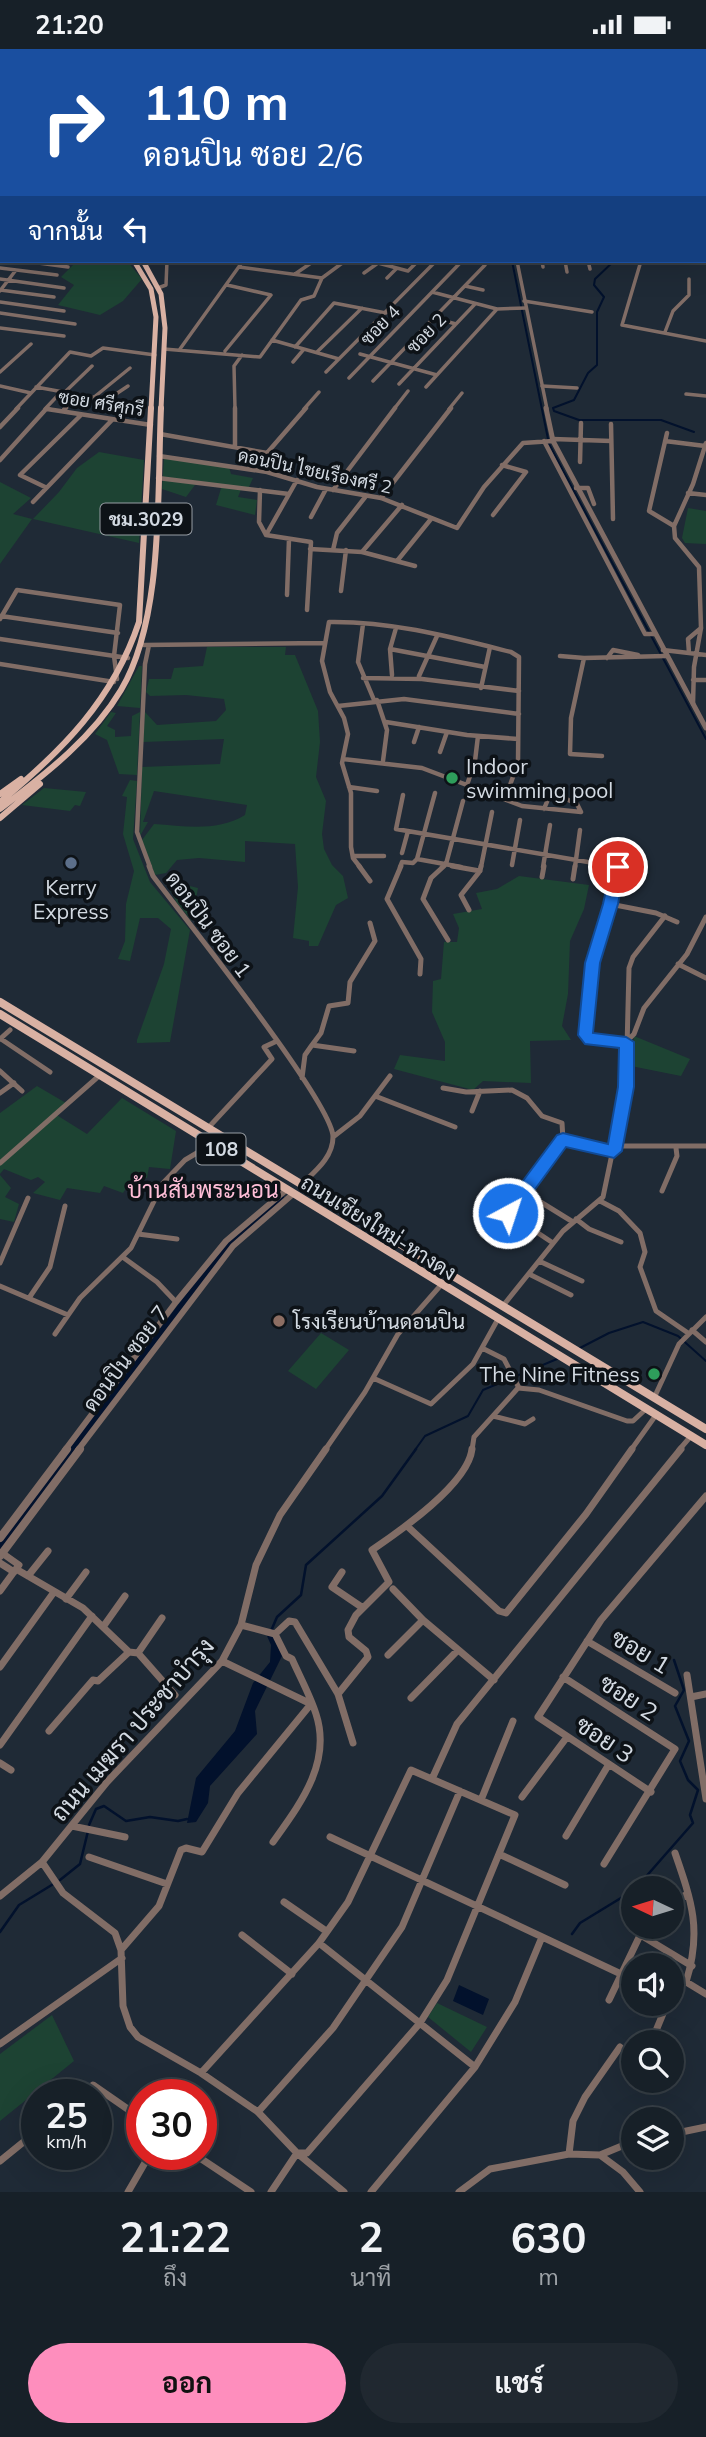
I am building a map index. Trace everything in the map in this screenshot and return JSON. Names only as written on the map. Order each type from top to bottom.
[{"type":"main road","name":"ชม.3029","points":[[0,802],[55,756],[86,723],[128,658],[141,605],[155,355],[155,303],[145,277],[135,263]]},
{"type":"main road","name":"ชม.3029","points":[[0,810],[67,757],[102,719],[141,664],[151,607],[164,349],[164,310],[158,288],[144,263]]},
{"type":"main road","points":[[0,794],[55,756]]},
{"type":"main road","points":[[0,818],[67,757]]},
{"type":"main road","name":"ถนนเชียงใหม่-หางดง","points":[[0,1002],[576,1353],[706,1429]]},
{"type":"main road","name":"ถนนเชียงใหม่-หางดง","points":[[0,1014],[13,1028],[100,1075],[441,1286],[706,1445]]},
{"type":"street","points":[[24,271],[30,263]]},
{"type":"street","points":[[44,263],[68,267]]},
{"type":"street","points":[[158,288],[166,285],[167,263]]},
{"type":"street","points":[[180,349],[242,263]]},
{"type":"street","points":[[295,274],[311,263]]},
{"type":"street","points":[[164,349],[260,357],[301,300],[314,296],[322,278],[342,263]]},
{"type":"street","points":[[364,273],[378,263]]},
{"type":"street","points":[[382,263],[408,271],[416,263]]},
{"type":"street","points":[[326,372],[434,263]]},
{"type":"street","name":"ซอย 4","points":[[349,378],[460,263]]},
{"type":"street","points":[[517,263],[524,301],[522,308],[542,386],[550,440],[632,611],[645,634],[652,634]]},
{"type":"street","points":[[542,263],[543,267]]},
{"type":"street","points":[[565,263],[567,272]]},
{"type":"street","points":[[588,263],[590,269]]},
{"type":"street","points":[[640,263],[622,325],[706,341]]},
{"type":"street","points":[[373,381],[485,265]]},
{"type":"street","points":[[239,267],[322,278]]},
{"type":"street","points":[[0,268],[57,275]]},
{"type":"street","points":[[387,278],[397,268]]},
{"type":"street","points":[[0,290],[16,270]]},
{"type":"street","points":[[0,279],[64,288]]},
{"type":"street","points":[[665,332],[673,310],[689,295],[689,279]]},
{"type":"street","points":[[225,352],[271,295],[227,285]]},
{"type":"street","points":[[465,286],[483,291]]},
{"type":"street","points":[[0,290],[54,297]]},
{"type":"street","points":[[432,292],[497,309],[522,308]]},
{"type":"street","points":[[524,301],[592,312]]},
{"type":"street","points":[[0,302],[64,311]]},
{"type":"street","points":[[295,347],[334,303],[386,313]]},
{"type":"street","name":"ซอย 2","points":[[399,384],[475,304]]},
{"type":"street","points":[[317,352],[362,308]]},
{"type":"street","points":[[426,387],[497,309]]},
{"type":"street","points":[[0,313],[75,324]]},
{"type":"street","points":[[435,318],[456,324]]},
{"type":"street","points":[[0,328],[64,336]]},
{"type":"street","points":[[272,341],[340,359]]},
{"type":"street","points":[[0,372],[31,344]]},
{"type":"street","points":[[0,427],[72,352],[91,356],[103,348],[155,355]]},
{"type":"street","points":[[293,362],[304,349]]},
{"type":"street","points":[[348,351],[437,375]]},
{"type":"street","points":[[235,446],[234,366],[242,355]]},
{"type":"street","points":[[0,460],[92,366]]},
{"type":"street","points":[[93,398],[130,368]]},
{"type":"street","points":[[0,386],[31,393]]},
{"type":"street","points":[[36,387],[111,400],[128,386]]},
{"type":"street","points":[[542,386],[577,389]]},
{"type":"street","points":[[333,490],[408,391]]},
{"type":"street","points":[[160,434],[267,453],[319,392]]},
{"type":"street","points":[[382,498],[462,393]]},
{"type":"street","points":[[686,394],[706,396]]},
{"type":"street","points":[[63,411],[77,395]]},
{"type":"street","name":"ซอย ศรีศุกรี","points":[[47,409],[151,425]]},
{"type":"street","points":[[45,487],[20,475],[80,415]]},
{"type":"street","points":[[33,502],[111,420]]},
{"type":"street","points":[[580,462],[581,423]]},
{"type":"street","points":[[611,425],[613,519]]},
{"type":"street","points":[[667,433],[649,511],[674,526]]},
{"type":"street","points":[[550,440],[611,442]]},
{"type":"street","points":[[550,440],[663,655],[706,728]]},
{"type":"street","name":"ดอนปิน ไชยเรืองศรี 2","points":[[159,456],[267,471],[326,489],[382,498],[458,528],[484,487],[523,443],[550,440]]},
{"type":"street","points":[[665,442],[706,445],[674,526],[676,538],[699,567],[701,628],[693,680],[693,704]]},
{"type":"street","points":[[493,515],[526,472],[502,465]]},
{"type":"street","points":[[158,478],[289,494]]},
{"type":"street","points":[[266,535],[297,480]]},
{"type":"street","points":[[576,488],[588,488],[594,504]]},
{"type":"street","points":[[311,517],[326,489]]},
{"type":"street","points":[[260,490],[259,522],[266,535]]},
{"type":"street","points":[[688,493],[706,495]]},
{"type":"street","points":[[333,550],[337,533],[366,496]]},
{"type":"street","points":[[362,552],[402,505]]},
{"type":"street","points":[[397,561],[431,519]]},
{"type":"street","points":[[266,535],[311,542],[307,610]]},
{"type":"street","points":[[287,595],[289,539]]},
{"type":"street","points":[[310,549],[362,552],[415,566]]},
{"type":"street","points":[[341,591],[345,550]]},
{"type":"street","points":[[699,567],[706,567]]},
{"type":"street","points":[[0,664],[116,680],[114,656],[118,633],[120,605],[17,590],[1,618],[118,633]]},
{"type":"street","points":[[370,881],[353,856],[349,787],[343,759],[348,734],[323,669],[329,622],[396,628],[491,647],[519,657],[519,763],[505,799]]},
{"type":"street","points":[[363,624],[358,661],[363,678],[386,722],[388,742],[383,761]]},
{"type":"street","points":[[392,675],[390,649],[396,628]]},
{"type":"street","points":[[689,653],[688,639],[701,628]]},
{"type":"street","points":[[419,677],[437,636]]},
{"type":"street","points":[[0,639],[128,658]]},
{"type":"street","points":[[146,645],[324,645]]},
{"type":"street","points":[[481,688],[491,647]]},
{"type":"street","points":[[390,649],[485,667]]},
{"type":"street","points":[[560,656],[647,657],[697,652],[706,655]]},
{"type":"street","points":[[584,658],[571,718],[570,754],[602,756]]},
{"type":"street","name":"ดอนปิน ซอย 1","points":[[141,664],[137,821],[141,848],[153,877],[302,1078],[328,1119],[333,1137]]},
{"type":"street","points":[[363,678],[392,675],[419,677],[481,688],[519,691]]},
{"type":"street","points":[[693,680],[706,680]]},
{"type":"street","points":[[338,706],[404,699],[519,714]]},
{"type":"street","points":[[386,722],[478,737],[518,739]]},
{"type":"street","points":[[414,742],[419,727]]},
{"type":"street","points":[[440,752],[447,732]]},
{"type":"street","points":[[467,785],[475,761],[478,737]]},
{"type":"street","points":[[343,759],[383,761],[422,768],[505,799],[544,809],[581,812],[577,804],[551,792],[544,809]]},
{"type":"street","points":[[349,787],[377,791]]},
{"type":"street","points":[[420,974],[421,959],[387,899],[402,862],[413,863],[417,859],[435,793]]},
{"type":"street","points":[[403,795],[395,828],[617,865],[610,904],[592,963],[585,1035],[590,1040],[626,1042],[634,1034],[643,1008],[678,964],[706,918]]},
{"type":"street","points":[[449,940],[423,899],[431,878],[446,863],[455,839],[463,801]]},
{"type":"street","points":[[469,910],[461,895],[480,871],[492,812]]},
{"type":"street","points":[[512,865],[520,820]]},
{"type":"street","points":[[542,877],[550,825]]},
{"type":"street","points":[[573,879],[580,830]]},
{"type":"street","points":[[402,853],[408,831]]},
{"type":"street","points":[[353,856],[384,856]]},
{"type":"street","points":[[417,859],[480,871]]},
{"type":"street","points":[[610,904],[665,916],[677,922]]},
{"type":"street","points":[[502,1308],[553,1244],[575,1220],[600,1201],[615,1149],[626,1087],[629,968],[633,957],[665,916]]},
{"type":"street","points":[[302,1078],[305,1055],[321,1033],[329,1006],[348,1003],[349,982],[375,941],[370,923]]},
{"type":"street","points":[[678,964],[706,978]]},
{"type":"street","points":[[13,1028],[0,1039],[50,1072]]},
{"type":"street","points":[[208,1128],[272,1059],[264,1047],[276,1041]]},
{"type":"street","points":[[312,1045],[354,1051]]},
{"type":"street","points":[[0,1072],[22,1091]]},
{"type":"street","points":[[0,1163],[100,1075]]},
{"type":"street","points":[[301,1185],[324,1163],[333,1137],[360,1115],[390,1076]]},
{"type":"street","points":[[0,1093],[14,1083]]},
{"type":"street","points":[[443,1088],[512,1090],[527,1098],[545,1118],[562,1123],[563,1140],[526,1193],[508,1213],[553,1244]]},
{"type":"street","points":[[472,1111],[480,1091]]},
{"type":"street","points":[[376,1096],[456,1127]]},
{"type":"street","points":[[563,1140],[615,1149],[706,1146]]},
{"type":"street","points":[[55,1334],[88,1289],[124,1258],[154,1197],[173,1171],[185,1160],[212,1145]]},
{"type":"street","points":[[662,1191],[677,1156],[677,1148]]},
{"type":"street","points":[[0,1538],[176,1302],[226,1241],[289,1192]]},
{"type":"street","name":"ดอนปิน ซอย 7","points":[[1,1555],[197,1291],[233,1246],[289,1192]]},
{"type":"street","points":[[526,1193],[589,1229],[621,1242]]},
{"type":"street","points":[[0,1263],[28,1198]]},
{"type":"street","points":[[600,1201],[631,1220],[640,1233],[645,1252],[640,1268],[656,1311],[686,1336],[706,1342]]},
{"type":"street","points":[[29,1298],[50,1267],[65,1206]]},
{"type":"street","points":[[138,1234],[177,1239]]},
{"type":"street","points":[[124,1258],[157,1282],[176,1302]]},
{"type":"street","points":[[539,1261],[582,1281]]},
{"type":"street","points":[[529,1274],[571,1295]]},
{"type":"street","points":[[0,1286],[68,1315]]},
{"type":"street","name":"ถนน เมฆรา ประชาบำรุง","points":[[0,1896],[42,1862],[107,1782],[222,1661],[241,1625],[256,1565],[280,1515],[373,1378],[398,1335],[441,1286]]},
{"type":"street","points":[[654,1398],[686,1336],[706,1317]]},
{"type":"street","points":[[373,1378],[431,1404],[472,1364],[498,1319]]},
{"type":"street","points":[[482,1348],[504,1359],[519,1388]]},
{"type":"street","points":[[338,1695],[368,1657],[366,1651],[348,1634],[363,1608],[388,1582],[371,1554],[372,1549],[432,1506],[471,1461],[474,1437],[519,1388],[534,1388],[583,1408],[626,1421],[637,1418],[646,1409]]},
{"type":"street","points":[[407,1526],[499,1611],[506,1613],[586,1514],[656,1415]]},
{"type":"street","points":[[493,1416],[525,1424],[533,1419]]},
{"type":"street","points":[[432,1779],[457,1724],[691,1436]]},
{"type":"street","points":[[563,1677],[601,1620],[706,1496]]},
{"type":"street","points":[[28,1576],[48,1551]]},
{"type":"street","points":[[0,1591],[19,1565],[1,1555]]},
{"type":"street","points":[[0,1563],[28,1576],[92,1616],[129,1652],[138,1653],[175,1695]]},
{"type":"street","points":[[66,1599],[86,1572]]},
{"type":"street","points":[[342,1572],[332,1587],[363,1608]]},
{"type":"street","points":[[393,1589],[423,1620],[494,1680]]},
{"type":"street","points":[[0,1667],[54,1592]]},
{"type":"street","points":[[103,1627],[125,1596]]},
{"type":"street","points":[[0,1745],[92,1616]]},
{"type":"street","points":[[138,1653],[162,1618]]},
{"type":"street","points":[[388,1655],[423,1620]]},
{"type":"street","points":[[275,1634],[289,1621],[295,1622],[338,1695],[353,1743]]},
{"type":"street","points":[[241,1625],[275,1634]]},
{"type":"street","points":[[273,1842],[317,1774],[321,1736],[317,1716],[292,1660],[286,1657],[275,1634]]},
{"type":"street","name":"ซอย 1","points":[[587,1641],[675,1693]]},
{"type":"street","points":[[411,1698],[458,1650]]},
{"type":"street","points":[[49,1731],[83,1689],[93,1680],[98,1681],[118,1659],[129,1652]]},
{"type":"street","points":[[222,1661],[311,1704]]},
{"type":"street","points":[[687,1675],[706,1799]]},
{"type":"street","name":"ซอย 2","points":[[563,1677],[675,1749],[651,1793]]},
{"type":"street","name":"ซอย 3","points":[[563,1677],[538,1717],[651,1793]]},
{"type":"street","points":[[691,1697],[706,1695]]},
{"type":"street","points":[[0,2045],[121,1954],[150,1919],[181,1850],[186,1848],[202,1852],[212,1829],[233,1798],[278,1748],[311,1704]]},
{"type":"street","points":[[481,1800],[513,1721]]},
{"type":"street","points":[[522,1797],[567,1737]]},
{"type":"street","points":[[0,1763],[12,1770]]},
{"type":"street","points":[[566,1836],[609,1765]]},
{"type":"street","points":[[201,2073],[292,1974],[348,1902],[411,1770],[514,1815],[447,1980],[420,2024],[307,2153],[297,2153]]},
{"type":"street","points":[[258,2112],[333,2028],[402,1927],[460,1791]]},
{"type":"street","points":[[604,1864],[651,1793]]},
{"type":"street","points":[[72,1826],[125,1837]]},
{"type":"street","points":[[330,1837],[621,1974],[609,2000]]},
{"type":"street","points":[[675,1853],[698,1927],[698,1945],[686,1982],[706,1994]]},
{"type":"street","points":[[499,1854],[565,1885]]},
{"type":"street","points":[[89,1857],[118,1870],[143,1872],[167,1884]]},
{"type":"street","points":[[42,1862],[58,1888],[115,1933],[121,1954],[123,2006],[130,2027],[149,2044],[201,2073],[258,2112],[297,2153],[344,2192]]},
{"type":"street","points":[[684,1896],[688,1894]]},
{"type":"street","points":[[284,1902],[326,1931]]},
{"type":"street","points":[[242,1935],[292,1974]]},
{"type":"street","points":[[371,2192],[475,2067],[515,2002],[542,1937]]},
{"type":"street","points":[[654,1939],[692,1966]]},
{"type":"street","points":[[318,1943],[475,2067]]},
{"type":"street","points":[[569,2154],[573,2121],[585,2097],[620,2047]]},
{"type":"street","points":[[684,2132],[706,2127]]},
{"type":"street","points":[[0,2161],[21,2144]]},
{"type":"street","points":[[459,2192],[490,2169],[569,2154],[600,2155],[621,2146]]},
{"type":"street","points":[[271,2192],[297,2153]]},
{"type":"street","points":[[600,2155],[623,2172],[640,2192]]},
{"type":"street","points":[[217,2169],[251,2192]]},
{"type":"street","points":[[128,2192],[141,2170]]},
{"type":"green space","points":[[75,263],[129,263],[142,279],[123,301],[100,315],[58,305],[74,285],[61,277]]},
{"type":"green space","points":[[99,452],[144,460],[139,543],[33,519],[77,468]]},
{"type":"green space","points":[[164,457],[229,467],[231,474],[253,478],[249,487],[242,487],[238,497],[257,500],[255,515],[216,505],[222,485],[198,481],[186,497],[162,489]]},
{"type":"green space","points":[[0,482],[31,498],[13,514],[32,519],[0,564]]},
{"type":"green space","points":[[688,508],[706,511],[706,544],[685,543],[682,538]]},
{"type":"green space","points":[[207,647],[286,647],[285,655],[295,655],[318,711],[320,742],[316,777],[326,801],[322,834],[324,849],[332,865],[343,876],[348,898],[336,905],[318,946],[309,946],[309,941],[293,938],[298,887],[295,844],[245,841],[245,862],[199,858],[177,860],[166,873],[155,875],[142,840],[154,824],[201,827],[223,824],[245,815],[247,805],[154,791],[143,822],[148,822],[140,836],[142,767],[220,764],[224,739],[143,742],[145,712],[157,725],[216,721],[226,710],[224,699],[186,695],[150,696],[146,692],[149,679],[171,679],[174,668],[203,666]]},
{"type":"green space","points":[[139,666],[142,666],[140,708],[117,706]]},
{"type":"green space","points":[[111,712],[116,713],[107,726],[115,730],[115,737],[131,736],[132,716],[140,712],[137,775],[119,774],[107,740],[95,734]]},
{"type":"green space","points":[[130,780],[137,781],[133,839],[150,882],[190,930],[170,1042],[137,1043],[137,1040],[164,964],[171,929],[158,918],[140,918],[130,961],[118,959],[125,941],[126,904],[134,871],[123,834],[127,797],[122,796]]},
{"type":"green space","points":[[44,788],[86,792],[80,806],[75,805],[70,811],[22,805]]},
{"type":"green space","points":[[519,876],[589,885],[584,909],[570,941],[568,994],[562,1026],[571,1040],[530,1041],[531,1083],[483,1081],[473,1090],[394,1069],[400,1055],[445,1061],[445,1042],[432,1012],[433,981],[441,979],[444,942],[457,942],[459,928],[453,914],[482,909],[476,893],[497,889]]},
{"type":"green space","points":[[165,880],[198,888],[192,921],[177,903]]},
{"type":"green space","points":[[634,1036],[690,1059],[681,1076],[631,1066]]},
{"type":"green space","points":[[37,1086],[66,1103],[55,1114],[87,1134],[122,1098],[176,1131],[170,1169],[149,1167],[147,1178],[134,1176],[123,1193],[104,1186],[100,1193],[67,1188],[60,1200],[33,1193],[45,1182],[38,1177],[31,1180],[4,1169],[0,1174],[0,1113]]},
{"type":"green space","points":[[0,1175],[11,1188],[5,1197],[19,1204],[14,1222],[0,1219]]},
{"type":"green space","points":[[321,1333],[349,1350],[316,1389],[288,1371]]},
{"type":"green space","points":[[437,2003],[487,2027],[471,2052],[428,2017]]},
{"type":"green space","points":[[52,2015],[74,2061],[52,2079],[21,2079],[21,2104],[0,2121],[0,2054]]},
{"type":"water","points":[[267,1636],[273,1636],[282,1656],[255,1711],[257,1734],[210,1786],[208,1803],[196,1822],[187,1823],[196,1778],[235,1731],[253,1683],[270,1662],[271,1645]]},
{"type":"water","points":[[459,1985],[489,1999],[483,2015],[453,2001]]},
{"type":"waterway","points":[[512,263],[549,444],[706,739]]},
{"type":"waterway","points":[[612,263],[595,279],[594,285],[604,297],[597,312],[597,365],[588,373],[574,400],[553,408],[554,411],[579,420],[661,420],[694,432]]},
{"type":"waterway","points":[[72,1450],[225,1249],[281,1199]]},
{"type":"waterway","points":[[578,1349],[609,1333],[643,1322],[678,1336],[706,1361]]},
{"type":"waterway","points":[[415,1450],[425,1436],[468,1416],[483,1390],[557,1359]]},
{"type":"waterway","points":[[0,1546],[74,1449]]},
{"type":"waterway","points":[[271,1631],[277,1617],[301,1595],[306,1565],[382,1496],[416,1449]]},
{"type":"waterway","points":[[647,1876],[693,1823],[690,1815],[698,1790],[688,1780],[680,1761],[689,1741],[675,1706],[684,1690],[674,1660]]},
{"type":"waterway","points":[[89,1825],[96,1809],[104,1806],[126,1821],[150,1817],[178,1821],[187,1819]]},
{"type":"waterway","points":[[60,1880],[80,1864],[88,1831]]},
{"type":"waterway","points":[[0,1932],[19,1905],[55,1883]]},
{"type":"waterway","points":[[572,1934],[580,1923],[621,1898]]},
{"type":"place","name":"Indoor swimming pool","points":[[452,778]]},
{"type":"place","name":"Kerry Express","points":[[71,863]]},
{"type":"place","name":"โรงเรียนบ้านดอนปิน","points":[[279,1321]]},
{"type":"place","name":"The Nine Fitness","points":[[654,1374]]},
{"type":"district","name":"บ้านสันพระนอน","points":[[203,1189]]},
{"type":"route","points":[[508,1213],[526,1193],[563,1140],[614,1151],[616,1146],[626,1087],[626,1042],[590,1040],[585,1035],[592,963],[617,879],[618,867]]}]
